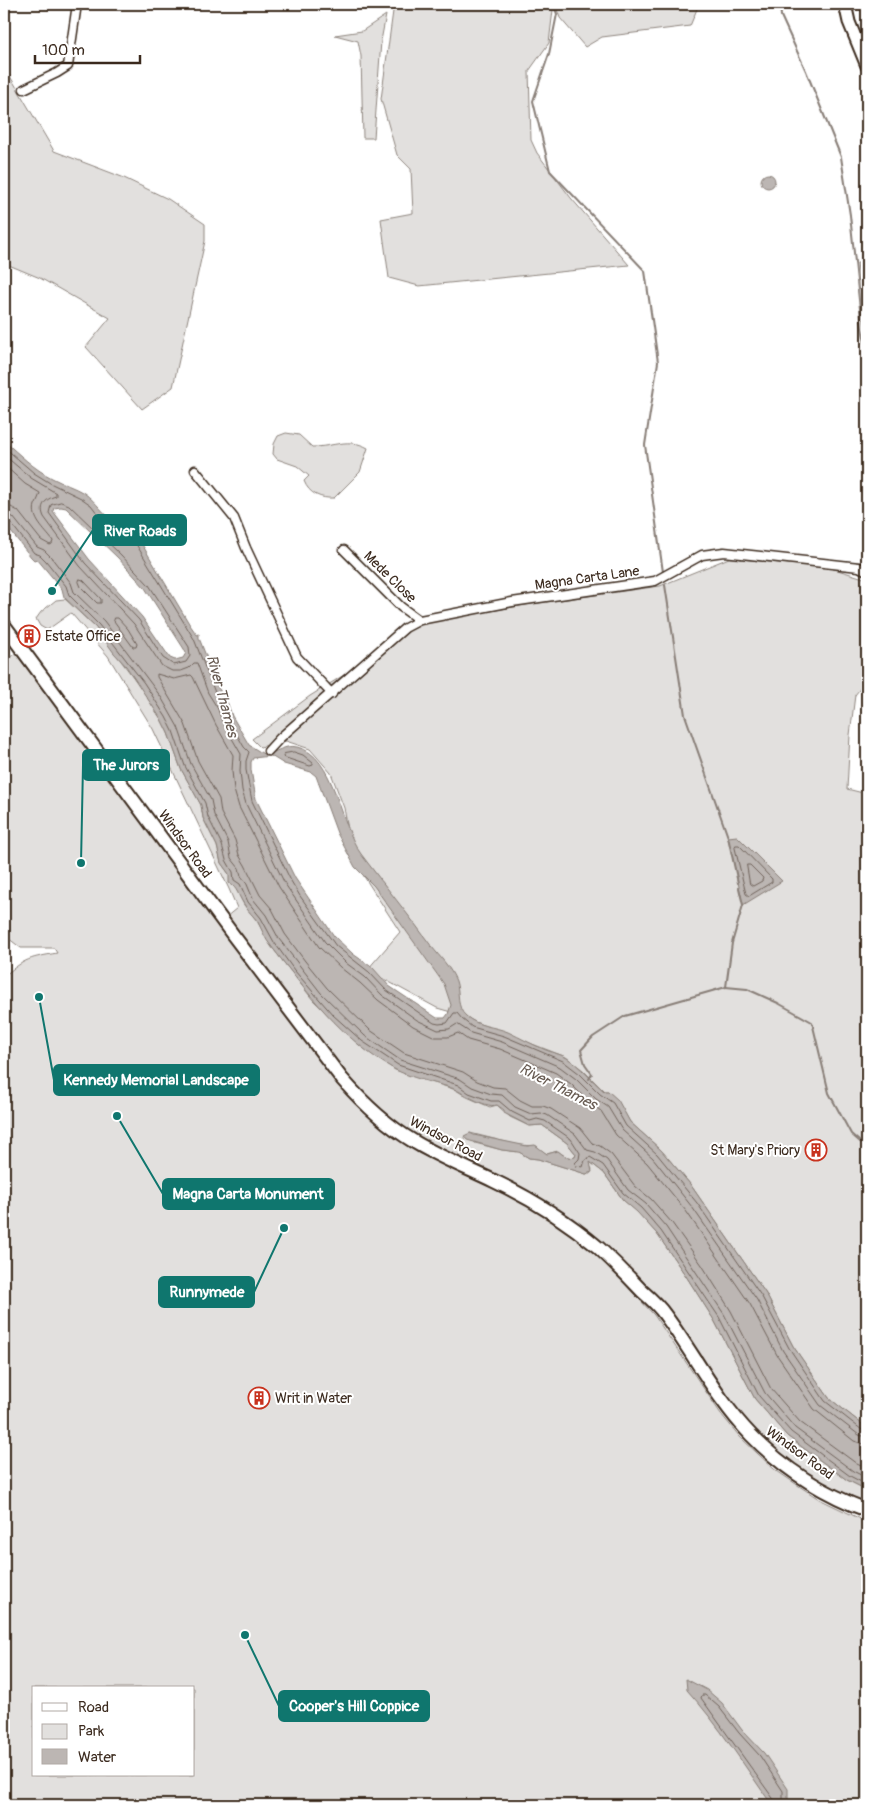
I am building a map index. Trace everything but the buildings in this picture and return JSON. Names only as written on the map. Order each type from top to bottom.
[{"type":"main road","points":[[845,4],[849,22],[867,66]]},
{"type":"main road","name":"Windsor Road","points":[[4,625],[227,927],[342,1079],[363,1101],[391,1126],[414,1142],[526,1198],[562,1219],[585,1237],[613,1261],[664,1314],[726,1404],[750,1435],[782,1462],[812,1483],[844,1501],[867,1510]]},
{"type":"street","points":[[24,88],[68,66],[76,4]]},
{"type":"street","points":[[196,470],[234,518],[297,657],[332,694]]},
{"type":"street","name":"Mede Close","points":[[344,550],[401,607],[419,620]]},
{"type":"street","name":"Magna Carta Lane","points":[[268,751],[280,738],[405,628],[419,620],[512,602],[655,581],[702,555],[724,552],[859,567],[867,571]]},
{"type":"green space","points":[[394,4],[550,4],[553,10],[549,43],[529,71],[531,140],[537,153],[571,198],[629,265],[419,286],[389,278],[381,219],[413,213],[411,169],[397,155],[381,99]]},
{"type":"green space","points":[[555,4],[699,4],[690,26],[602,37],[585,47],[560,18]]},
{"type":"green space","points":[[386,15],[381,41],[374,138],[363,138],[361,56],[358,41],[335,35],[362,31]]},
{"type":"green space","points":[[4,66],[54,151],[122,177],[168,199],[205,224],[205,241],[173,387],[142,409],[86,347],[110,318],[40,278],[4,263]]},
{"type":"green space","points":[[857,263],[862,263],[865,290],[867,290],[867,346]]},
{"type":"green space","points":[[286,433],[299,435],[312,447],[354,443],[368,448],[360,472],[334,498],[316,495],[306,486],[304,481],[309,476],[297,466],[277,459],[273,454],[274,444],[278,436]]},
{"type":"green space","points":[[729,558],[831,568],[867,579],[867,680],[855,695],[850,735],[847,789],[867,794],[867,1428],[829,1398],[793,1346],[766,1294],[690,1184],[661,1150],[630,1122],[619,1103],[608,1091],[604,1091],[583,1070],[566,1057],[475,1022],[465,1016],[437,1008],[367,970],[400,932],[354,861],[344,808],[331,773],[310,749],[286,741],[260,747],[252,739],[310,696],[360,665],[419,623],[531,604],[660,586]]},
{"type":"green space","points":[[65,599],[96,628],[140,686],[161,719],[181,769],[201,805],[203,818],[217,846],[221,863],[229,874],[244,905],[257,921],[271,946],[313,1000],[359,1045],[395,1070],[456,1090],[490,1107],[497,1105],[510,1117],[529,1126],[542,1125],[567,1143],[576,1154],[575,1157],[570,1157],[558,1151],[547,1154],[537,1146],[518,1145],[470,1133],[475,1143],[519,1152],[529,1158],[586,1174],[590,1174],[592,1169],[589,1164],[590,1162],[604,1173],[623,1200],[638,1212],[657,1234],[686,1276],[714,1320],[755,1399],[787,1436],[847,1480],[867,1490],[867,1505],[835,1492],[792,1464],[750,1427],[617,1257],[430,1145],[395,1122],[360,1093],[226,917],[237,908],[229,889],[153,729],[108,656],[71,613],[47,630],[40,626],[36,619],[41,612],[56,600]]},
{"type":"green space","points":[[18,651],[384,1127],[418,1153],[530,1206],[569,1231],[599,1256],[654,1315],[721,1414],[740,1437],[774,1469],[796,1484],[819,1499],[867,1522],[867,1805],[4,1805],[4,976],[29,960],[57,953],[54,948],[21,948],[4,935],[4,662]]},
{"type":"water","points":[[765,174],[771,174],[775,181],[771,188],[765,188],[761,184],[761,178]]},
{"type":"water","name":"River Thames","points":[[4,441],[45,474],[84,493],[113,521],[118,524],[124,523],[128,530],[140,541],[190,625],[197,635],[199,634],[219,689],[249,745],[265,755],[293,746],[297,747],[310,753],[320,763],[335,793],[347,827],[361,854],[451,972],[456,981],[459,1004],[463,1013],[471,1020],[508,1032],[565,1057],[572,1062],[604,1091],[608,1091],[618,1100],[630,1122],[661,1150],[690,1184],[766,1294],[793,1346],[829,1398],[867,1428],[867,1490],[847,1480],[787,1436],[755,1399],[714,1320],[686,1276],[657,1234],[623,1200],[604,1173],[590,1162],[592,1172],[586,1174],[529,1158],[519,1152],[502,1150],[467,1140],[464,1136],[470,1133],[527,1146],[535,1145],[547,1154],[558,1151],[566,1156],[575,1157],[576,1154],[567,1143],[542,1125],[529,1126],[504,1113],[504,1110],[497,1105],[492,1106],[480,1102],[449,1087],[394,1069],[358,1044],[326,1014],[269,943],[258,922],[247,909],[234,887],[229,883],[229,874],[221,863],[217,846],[203,818],[201,805],[181,769],[161,719],[126,666],[96,628],[64,597],[62,589],[37,559],[34,560],[31,557],[4,523]],"holes":[[[54,508],[66,508],[118,558],[145,588],[184,649],[186,653],[183,658],[175,660],[170,658],[142,617],[89,559],[53,511]],[[271,756],[284,764],[311,772],[316,776],[337,833],[355,867],[374,886],[444,984],[451,1005],[445,1018],[437,1018],[389,986],[373,968],[353,954],[334,936],[295,878],[256,799],[251,762],[253,758]]]},
{"type":"water","points":[[737,836],[782,881],[743,905],[728,837]]},
{"type":"water","points":[[686,1679],[707,1690],[722,1703],[742,1730],[764,1753],[788,1789],[788,1805],[772,1805],[721,1732],[687,1690]]},
{"type":"waterway","points":[[553,4],[557,14],[549,54],[533,101],[550,171],[645,271],[658,362],[645,445],[663,572]]},
{"type":"waterway","points":[[780,4],[781,16],[841,157],[850,215],[862,328],[867,352]]},
{"type":"waterway","points":[[665,585],[685,715],[728,837],[738,883]]},
{"type":"waterway","points":[[589,1079],[592,1074],[585,1064],[581,1050],[593,1037],[625,1016],[726,987],[732,943],[743,905],[739,888]]},
{"type":"waterway","points":[[726,987],[747,989],[778,1003],[812,1022],[829,1093],[851,1134],[867,1148]]},
{"type":"place","name":"River Roads","points":[[52,591]]},
{"type":"place","name":"Estate Office","points":[[29,636]]},
{"type":"place","name":"The Jurors","points":[[81,863]]},
{"type":"place","name":"Kennedy Memorial Landscape","points":[[39,997]]},
{"type":"place","name":"Magna Carta Monument","points":[[117,1116]]},
{"type":"place","name":"St Mary's Priory","points":[[816,1150]]},
{"type":"place","name":"Runnymede","points":[[284,1228]]},
{"type":"place","name":"Writ in Water","points":[[259,1398]]},
{"type":"place","name":"Cooper's Hill Coppice","points":[[245,1635]]}]
